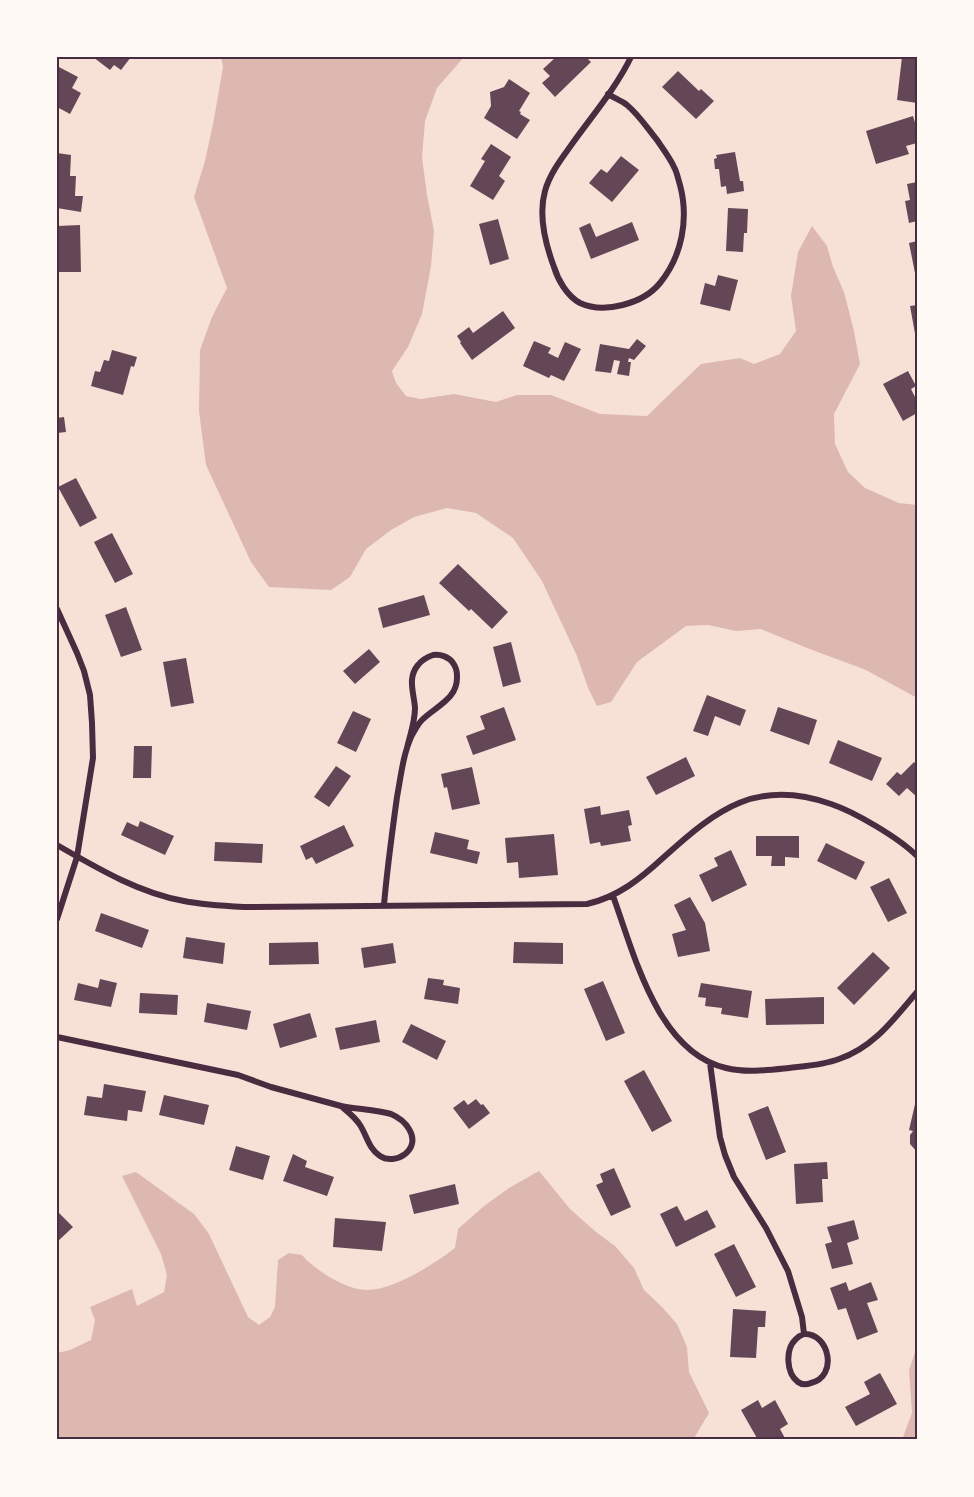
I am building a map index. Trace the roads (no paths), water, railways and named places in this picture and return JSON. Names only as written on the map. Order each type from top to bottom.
[{"type":"street","points":[[608,94],[627,105],[644,123],[675,168],[683,198],[684,231],[674,261],[658,285],[638,300],[616,307],[597,307],[579,302],[567,292],[557,275],[547,248],[541,215],[545,191],[556,167],[626,68],[631,57]]},
{"type":"street","points":[[57,609],[84,671],[90,695],[93,758],[77,857],[57,919]]},
{"type":"street","points":[[384,905],[395,809],[406,748],[415,708],[411,679],[422,659],[434,655],[443,656],[451,660],[456,668],[457,684],[454,693],[423,719],[406,748]]},
{"type":"street","points":[[57,845],[136,886],[155,894],[183,901],[245,907],[586,904],[613,896],[647,873],[704,822],[726,808],[742,801],[774,794],[797,795],[840,807],[894,838],[917,856]]},
{"type":"street","points":[[613,896],[646,985],[659,1011],[685,1045],[710,1063],[726,1068],[754,1070],[818,1065],[839,1059],[873,1041],[917,992]]},
{"type":"street","points":[[57,1037],[238,1075],[271,1087],[341,1106],[392,1114],[401,1119],[413,1136],[410,1149],[395,1158],[386,1159],[379,1156],[370,1146],[360,1125],[341,1106]]},
{"type":"street","points":[[710,1063],[720,1137],[725,1155],[734,1177],[766,1228],[788,1270],[802,1317],[804,1334]]},
{"type":"street","points":[[804,1334],[815,1335],[821,1340],[827,1352],[827,1369],[823,1376],[809,1384],[802,1384],[795,1380],[790,1374],[788,1365],[792,1344],[796,1338],[804,1334]]}]
